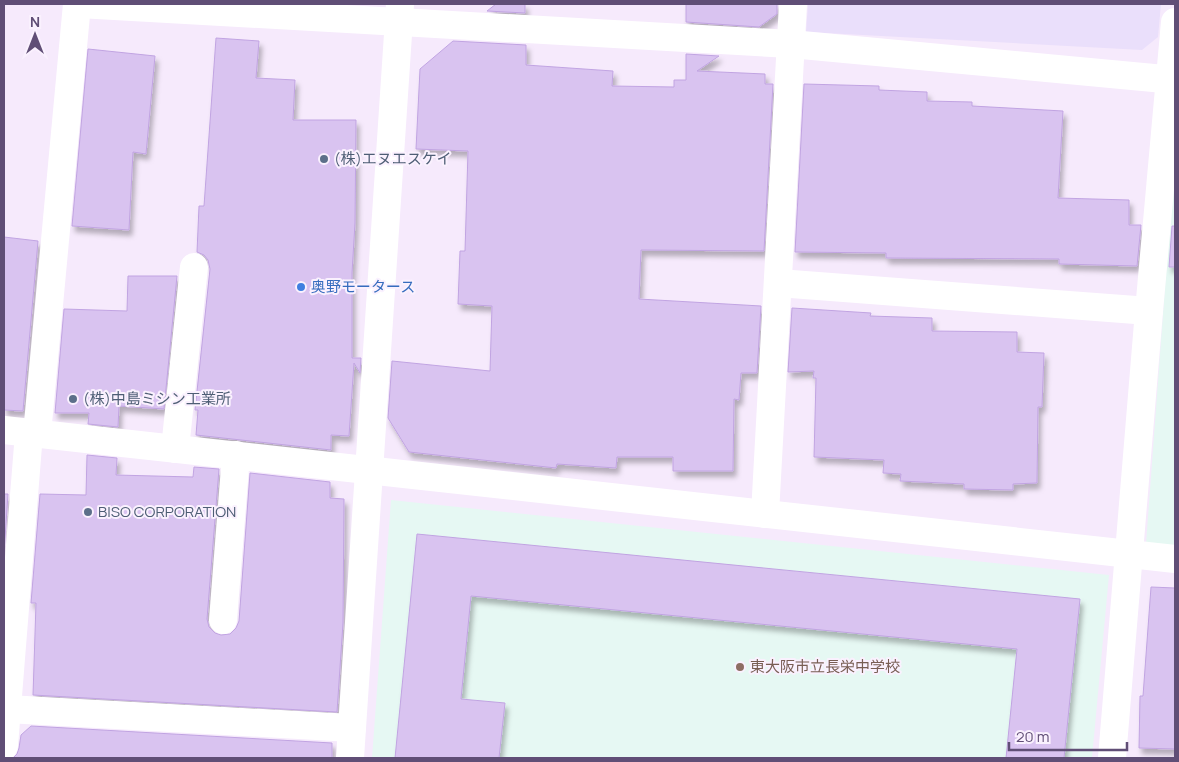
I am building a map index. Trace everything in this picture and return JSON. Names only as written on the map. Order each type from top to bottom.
[{"type":"street","points":[[4,746],[7,709],[9,617],[23,432],[78,4],[399,13],[791,44],[1173,80]]},
{"type":"street","points":[[765,514],[793,4]]},
{"type":"street","points":[[350,758],[399,13]]},
{"type":"street","points":[[1112,758],[1149,311],[1173,80],[1175,22]]},
{"type":"street","points":[[175,449],[194,266]]},
{"type":"street","points":[[778,283],[1149,311]]},
{"type":"street","points":[[23,432],[1175,560]]},
{"type":"street","points":[[223,620],[236,455]]},
{"type":"street","points":[[7,709],[352,728]]},
{"type":"shaded area","points":[[808,4],[1161,4],[1158,37],[1142,50],[806,32]]},
{"type":"shaded area","points":[[1175,151],[1175,547],[1146,544]]},
{"type":"shaded area","name":"東大阪市立長栄中学校","points":[[391,500],[1109,575],[1092,758],[372,758]]},
{"type":"building","points":[[496,4],[525,4],[525,13],[487,11]]},
{"type":"building","points":[[686,4],[777,4],[777,14],[759,27],[686,22]]},
{"type":"building","points":[[216,38],[259,41],[256,78],[295,80],[293,120],[356,120],[352,358],[361,358],[360,373],[354,363],[349,436],[331,435],[331,450],[196,435],[198,410],[195,410],[210,269],[208,260],[204,255],[197,252],[199,206],[204,206]]},
{"type":"building","points":[[453,41],[526,45],[526,65],[613,71],[612,86],[674,87],[674,80],[686,80],[686,54],[719,56],[697,71],[765,74],[765,84],[773,84],[764,251],[641,250],[639,299],[761,306],[757,373],[741,373],[739,400],[734,399],[733,471],[673,471],[673,457],[617,457],[616,468],[557,464],[556,468],[409,452],[388,418],[392,361],[490,371],[492,306],[458,304],[460,251],[465,251],[468,151],[416,149],[420,69]]},
{"type":"building","points":[[88,49],[155,56],[146,154],[133,152],[129,230],[72,226]]},
{"type":"building","points":[[804,84],[879,86],[879,90],[927,92],[927,101],[972,102],[972,106],[1063,111],[1058,198],[1129,200],[1129,225],[1141,225],[1137,266],[1059,264],[1059,259],[886,258],[886,253],[795,252]]},
{"type":"building","points":[[1172,226],[1175,226],[1175,267],[1169,267]]},
{"type":"building","points":[[4,237],[38,241],[23,411],[4,410]]},
{"type":"building","points":[[128,276],[177,276],[164,409],[119,406],[118,427],[88,424],[89,413],[55,413],[64,309],[127,311]]},
{"type":"building","points":[[792,308],[871,313],[870,316],[932,318],[932,331],[1017,332],[1017,352],[1044,353],[1042,407],[1038,407],[1037,483],[1013,484],[1013,490],[964,489],[964,484],[900,481],[901,474],[883,473],[884,460],[814,457],[816,378],[813,378],[814,371],[788,372]]},
{"type":"building","points":[[87,455],[117,458],[116,475],[193,477],[194,467],[219,469],[207,619],[209,627],[215,633],[221,635],[230,634],[236,628],[239,621],[250,473],[330,482],[330,498],[344,499],[343,623],[337,712],[33,695],[36,603],[31,603],[40,494],[86,495]]},
{"type":"building","points":[[4,494],[8,494],[4,553]]},
{"type":"building","points":[[417,534],[1080,599],[1064,758],[1006,758],[1017,649],[471,596],[461,699],[505,703],[499,758],[395,758]]},
{"type":"building","points":[[1151,587],[1175,588],[1175,749],[1139,748],[1140,696],[1143,696]]},
{"type":"building","points":[[31,726],[332,743],[332,758],[13,758],[17,754],[21,735]]},
{"type":"place","name":"(株)エヌエスケイ","points":[[324,159]]},
{"type":"place","name":"奥野モータース","points":[[301,287]]},
{"type":"place","name":"(株)中島ミシン工業所","points":[[73,399]]},
{"type":"place","name":"BISO CORPORATION","points":[[88,512]]},
{"type":"place","name":"東大阪市立長栄中学校","points":[[740,667]]}]
